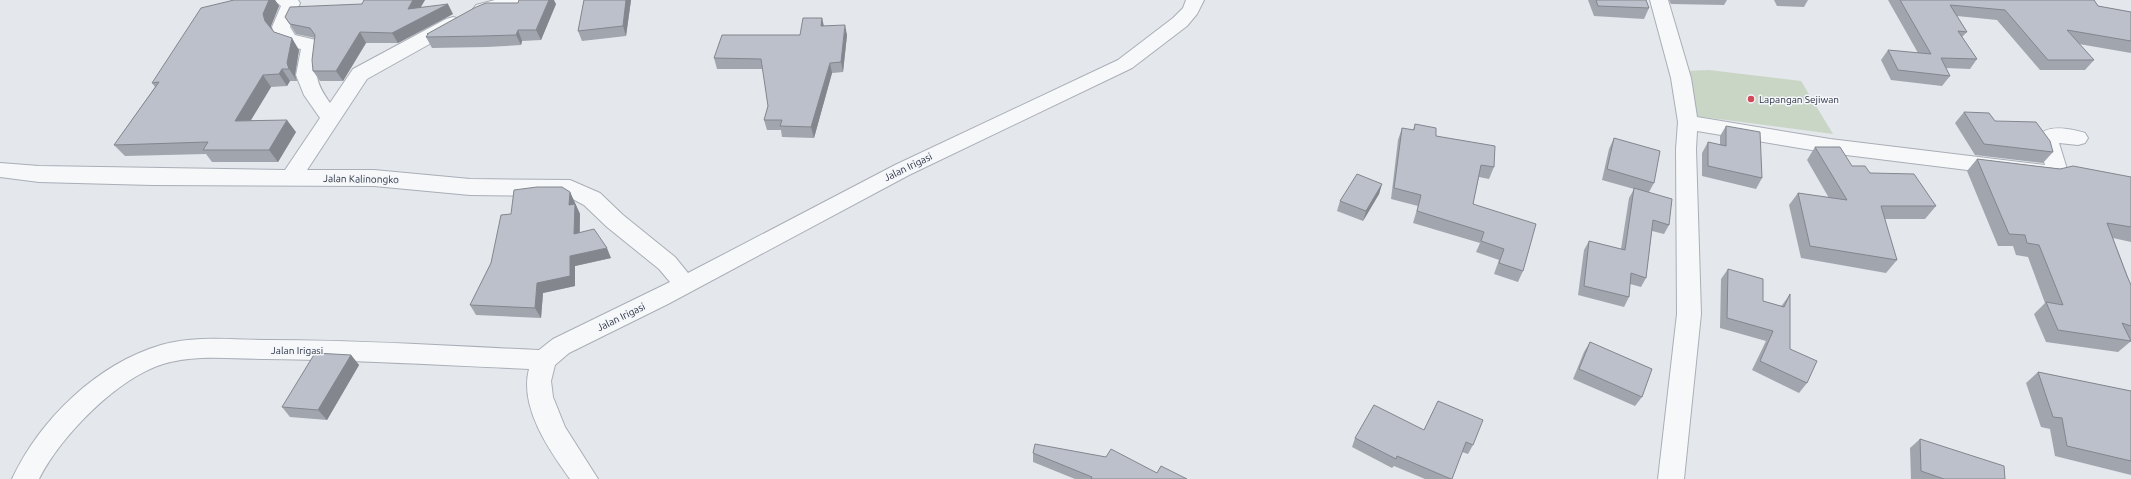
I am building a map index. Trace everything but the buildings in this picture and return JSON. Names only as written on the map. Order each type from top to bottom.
[{"type":"street","points":[[284,0],[291,3],[280,27],[283,35],[290,42],[309,44],[311,46],[306,75],[314,95],[330,119]]},
{"type":"street","points":[[291,178],[357,79],[366,71],[474,12],[496,5],[539,0]]},
{"type":"street","name":"Jalan Irigasi","points":[[25,479],[31,466],[58,430],[94,396],[128,370],[166,353],[186,349],[332,350],[544,360],[561,346],[685,285],[902,170],[1124,64],[1180,22],[1191,10],[1195,0]]},
{"type":"street","points":[[1659,0],[1681,78],[1688,122],[1686,150],[1689,314],[1671,479]]},
{"type":"street","points":[[1688,122],[1830,146],[2048,173],[2056,170],[2047,138],[2054,136],[2078,138]]},
{"type":"street","name":"Jalan Kalinongko","points":[[0,170],[40,174],[374,178],[470,187],[570,188],[592,199],[615,221],[667,263],[685,285]]},
{"type":"street","points":[[544,360],[539,384],[544,405],[557,437],[585,479]]},
{"type":"green space","name":"Lapangan Sejiwan","points":[[1709,70],[1801,81],[1833,134],[1695,116],[1683,71]]},
{"type":"place","name":"Lapangan Sejiwan","points":[[1751,99]]}]
